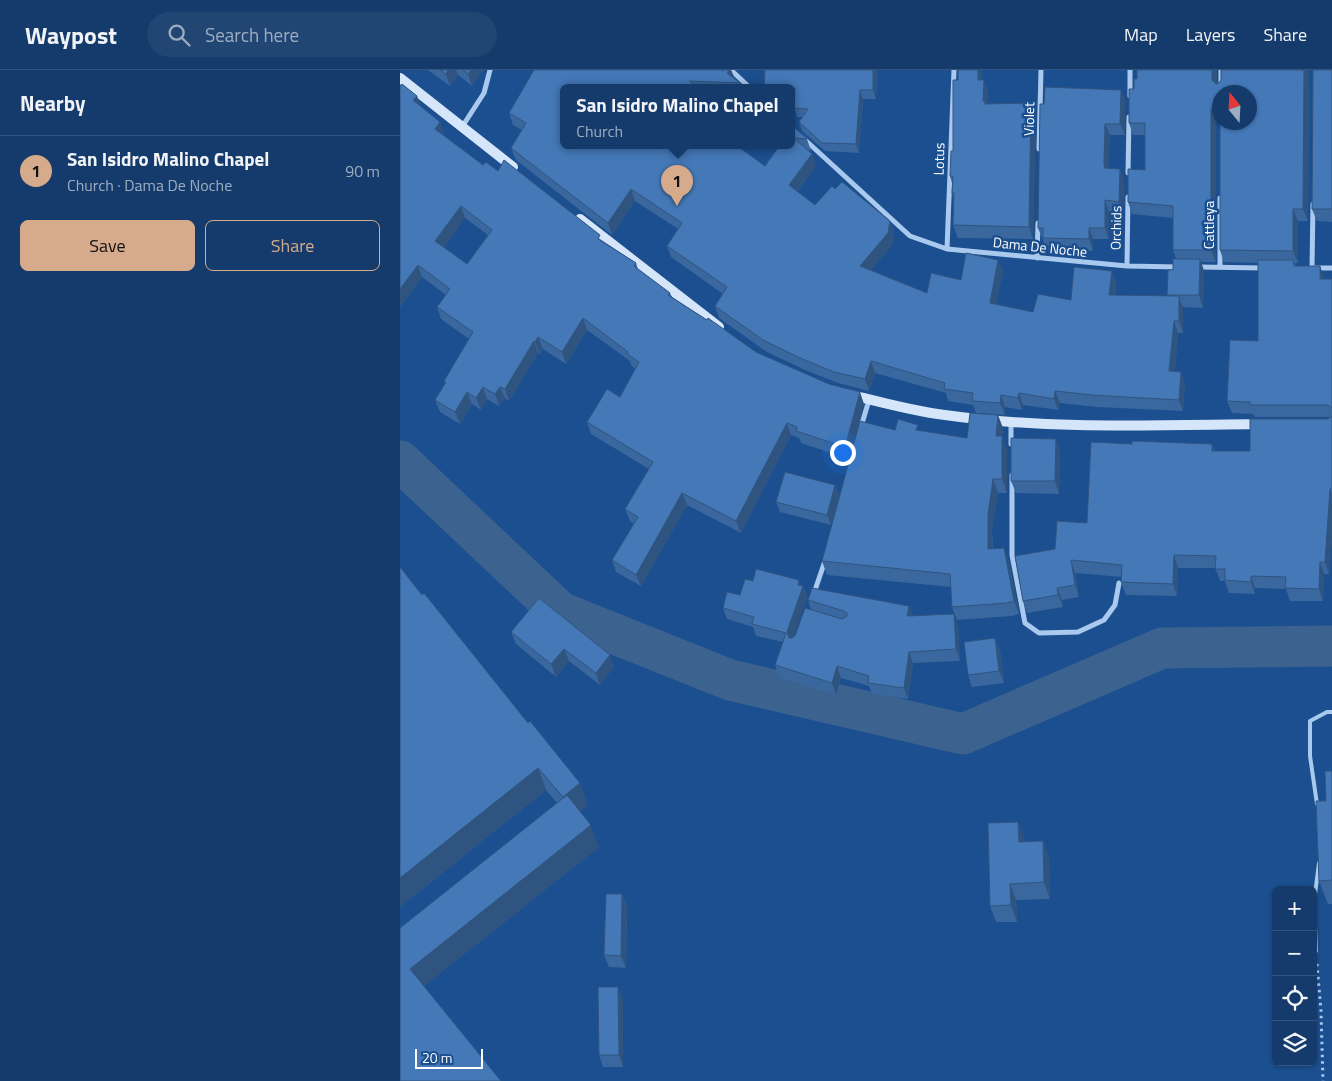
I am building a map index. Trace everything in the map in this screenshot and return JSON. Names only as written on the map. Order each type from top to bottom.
[{"type":"street","points":[[462,128],[484,93],[490,70]]},
{"type":"street","points":[[731,70],[746,84]]},
{"type":"street","name":"Lotus","points":[[947,248],[954,70]]},
{"type":"street","name":"Violet","points":[[1039,159],[1041,70]]},
{"type":"street","points":[[1130,70],[1130,100]]},
{"type":"street","points":[[1221,70],[1221,85]]},
{"type":"street","points":[[400,78],[524,176]]},
{"type":"street","points":[[1128,178],[1129,109]]},
{"type":"street","name":"Dama De Noche","points":[[797,132],[910,236],[947,248],[1127,266],[1182,267]]},
{"type":"street","name":"Orchids","points":[[1127,266],[1128,188]]},
{"type":"street","name":"Cattleya","points":[[1220,190],[1220,267]]},
{"type":"street","points":[[1312,268],[1313,199]]},
{"type":"street","points":[[572,213],[728,333]]},
{"type":"street","points":[[1038,218],[1038,258]]},
{"type":"street","points":[[1192,267],[1266,268]]},
{"type":"street","points":[[1303,268],[1332,268]]},
{"type":"street","points":[[836,390],[943,415],[1011,422],[1069,425],[1274,424]]},
{"type":"street","points":[[859,436],[870,399]]},
{"type":"street","points":[[1011,422],[1012,450]]},
{"type":"street","points":[[1012,469],[1012,555],[1025,623],[1039,633],[1078,632],[1104,620],[1115,605],[1119,583]]},
{"type":"street","points":[[813,597],[828,552]]},
{"type":"lane","points":[[1318,807],[1310,756],[1310,721],[1327,712],[1332,712]]},
{"type":"lane","points":[[1315,931],[1314,902],[1320,860]]},
{"type":"path","points":[[1317,963],[1321,1011],[1323,1081]]},
{"type":"building","points":[[440,70],[448,70],[446,74]]},
{"type":"building","points":[[463,70],[471,70],[468,74]]},
{"type":"building","points":[[534,70],[729,70],[727,73],[740,83],[689,81],[694,84],[560,84],[560,149],[742,149],[765,166],[777,149],[795,149],[795,139],[812,154],[789,185],[815,205],[832,186],[835,189],[842,182],[890,221],[888,233],[860,266],[927,293],[931,273],[961,280],[966,253],[998,260],[990,303],[1033,312],[1038,294],[1071,300],[1074,267],[1112,271],[1109,295],[1179,296],[1179,321],[1174,321],[1169,371],[1181,372],[1179,400],[1055,391],[1054,399],[1019,393],[1018,398],[1001,395],[1000,403],[972,401],[973,393],[944,389],[945,383],[871,361],[865,379],[834,372],[800,358],[763,340],[715,306],[727,287],[667,246],[682,223],[631,189],[608,223],[511,148],[526,123],[509,113]]},
{"type":"building","points":[[765,70],[873,70],[873,90],[860,90],[856,144],[822,143],[799,122],[808,109],[795,108],[795,84],[764,84]]},
{"type":"building","points":[[958,70],[978,70],[978,80],[984,80],[983,101],[985,104],[1031,103],[1029,227],[953,225],[953,176],[950,176],[951,151],[953,151],[953,80],[958,80]]},
{"type":"building","points":[[1137,70],[1212,70],[1212,80],[1216,84],[1221,80],[1221,70],[1304,70],[1303,209],[1293,209],[1293,251],[1220,250],[1220,130],[1257,130],[1257,85],[1212,85],[1211,250],[1173,250],[1173,206],[1128,202],[1128,169],[1145,170],[1145,123],[1129,123],[1129,89],[1134,89],[1134,79],[1137,79]]},
{"type":"building","points":[[1313,70],[1332,70],[1332,209],[1312,209]]},
{"type":"building","points":[[402,84],[417,96],[413,100],[440,122],[435,129],[483,165],[486,162],[498,171],[504,160],[600,235],[598,239],[636,263],[634,266],[670,293],[668,295],[707,320],[708,318],[756,352],[829,384],[860,392],[845,447],[796,431],[797,427],[787,423],[736,521],[682,493],[636,575],[612,560],[638,517],[625,509],[653,462],[587,422],[607,389],[620,397],[639,362],[583,318],[562,352],[538,337],[505,389],[500,387],[495,394],[483,387],[476,398],[467,392],[455,412],[435,400],[473,332],[437,307],[450,289],[418,265],[400,289],[400,87]],"holes":[[[461,206],[492,230],[467,264],[435,241]]]},
{"type":"building","points":[[1045,87],[1121,90],[1120,124],[1105,124],[1104,164],[1105,168],[1120,169],[1119,202],[1105,200],[1105,228],[1089,228],[1089,239],[1043,238],[1043,228],[1038,228],[1040,104],[1044,104]]},
{"type":"building","points":[[795,128],[807,139],[795,138]]},
{"type":"building","points":[[1173,259],[1200,259],[1199,295],[1167,295],[1168,270],[1173,270]]},
{"type":"building","points":[[1258,260],[1293,260],[1294,266],[1320,266],[1320,279],[1332,279],[1332,408],[1328,405],[1250,405],[1250,402],[1227,401],[1230,340],[1258,341]]},
{"type":"building","points":[[970,413],[998,415],[996,436],[1002,436],[1002,479],[993,479],[988,515],[988,549],[1004,548],[1014,601],[952,607],[950,574],[822,561],[860,421],[895,430],[898,419],[918,425],[916,430],[967,438]]},
{"type":"building","points":[[1332,416],[1332,489],[1330,489],[1325,562],[1320,562],[1319,589],[1285,588],[1286,577],[1251,576],[1251,582],[1225,580],[1225,569],[1215,569],[1216,556],[1174,555],[1173,584],[1121,582],[1122,565],[1071,560],[1075,585],[1057,588],[1058,595],[1023,601],[1015,556],[1055,549],[1057,521],[1087,523],[1091,442],[1132,444],[1132,441],[1212,444],[1212,451],[1250,451],[1250,419],[1328,419]]},
{"type":"building","points":[[1011,438],[1056,439],[1055,481],[1011,481]]},
{"type":"building","points":[[785,472],[835,485],[827,515],[776,502]]},
{"type":"building","points":[[400,567],[422,595],[424,593],[528,723],[530,721],[580,783],[563,797],[538,768],[400,878]]},
{"type":"building","points":[[756,569],[799,580],[798,585],[803,586],[787,632],[789,638],[795,636],[805,608],[842,619],[847,616],[847,613],[844,611],[808,600],[812,588],[909,606],[907,616],[954,614],[956,649],[909,652],[904,688],[868,683],[869,676],[837,666],[832,683],[775,665],[786,633],[752,624],[754,617],[723,608],[727,592],[740,595],[745,579],[753,581]]},
{"type":"building","points":[[539,598],[610,655],[596,673],[564,649],[551,664],[511,632]]},
{"type":"building","points":[[995,638],[999,671],[968,675],[964,642]]},
{"type":"building","points":[[1325,771],[1332,771],[1332,880],[1319,881],[1316,801],[1326,801]]},
{"type":"building","points":[[567,795],[591,825],[410,969],[501,1081],[400,1081],[400,928]]},
{"type":"building","points":[[1018,822],[1019,842],[1043,841],[1044,882],[1010,884],[1011,905],[990,906],[988,823]]},
{"type":"building","points":[[606,894],[622,894],[621,956],[604,955]]},
{"type":"building","points":[[598,987],[618,987],[619,1055],[599,1055]]},
{"type":"waterway","points":[[400,461],[560,612],[730,680],[963,734],[1162,648],[1332,646]]},
{"type":"place","name":"San Isidro Malino Chapel","points":[[677,206]]}]
